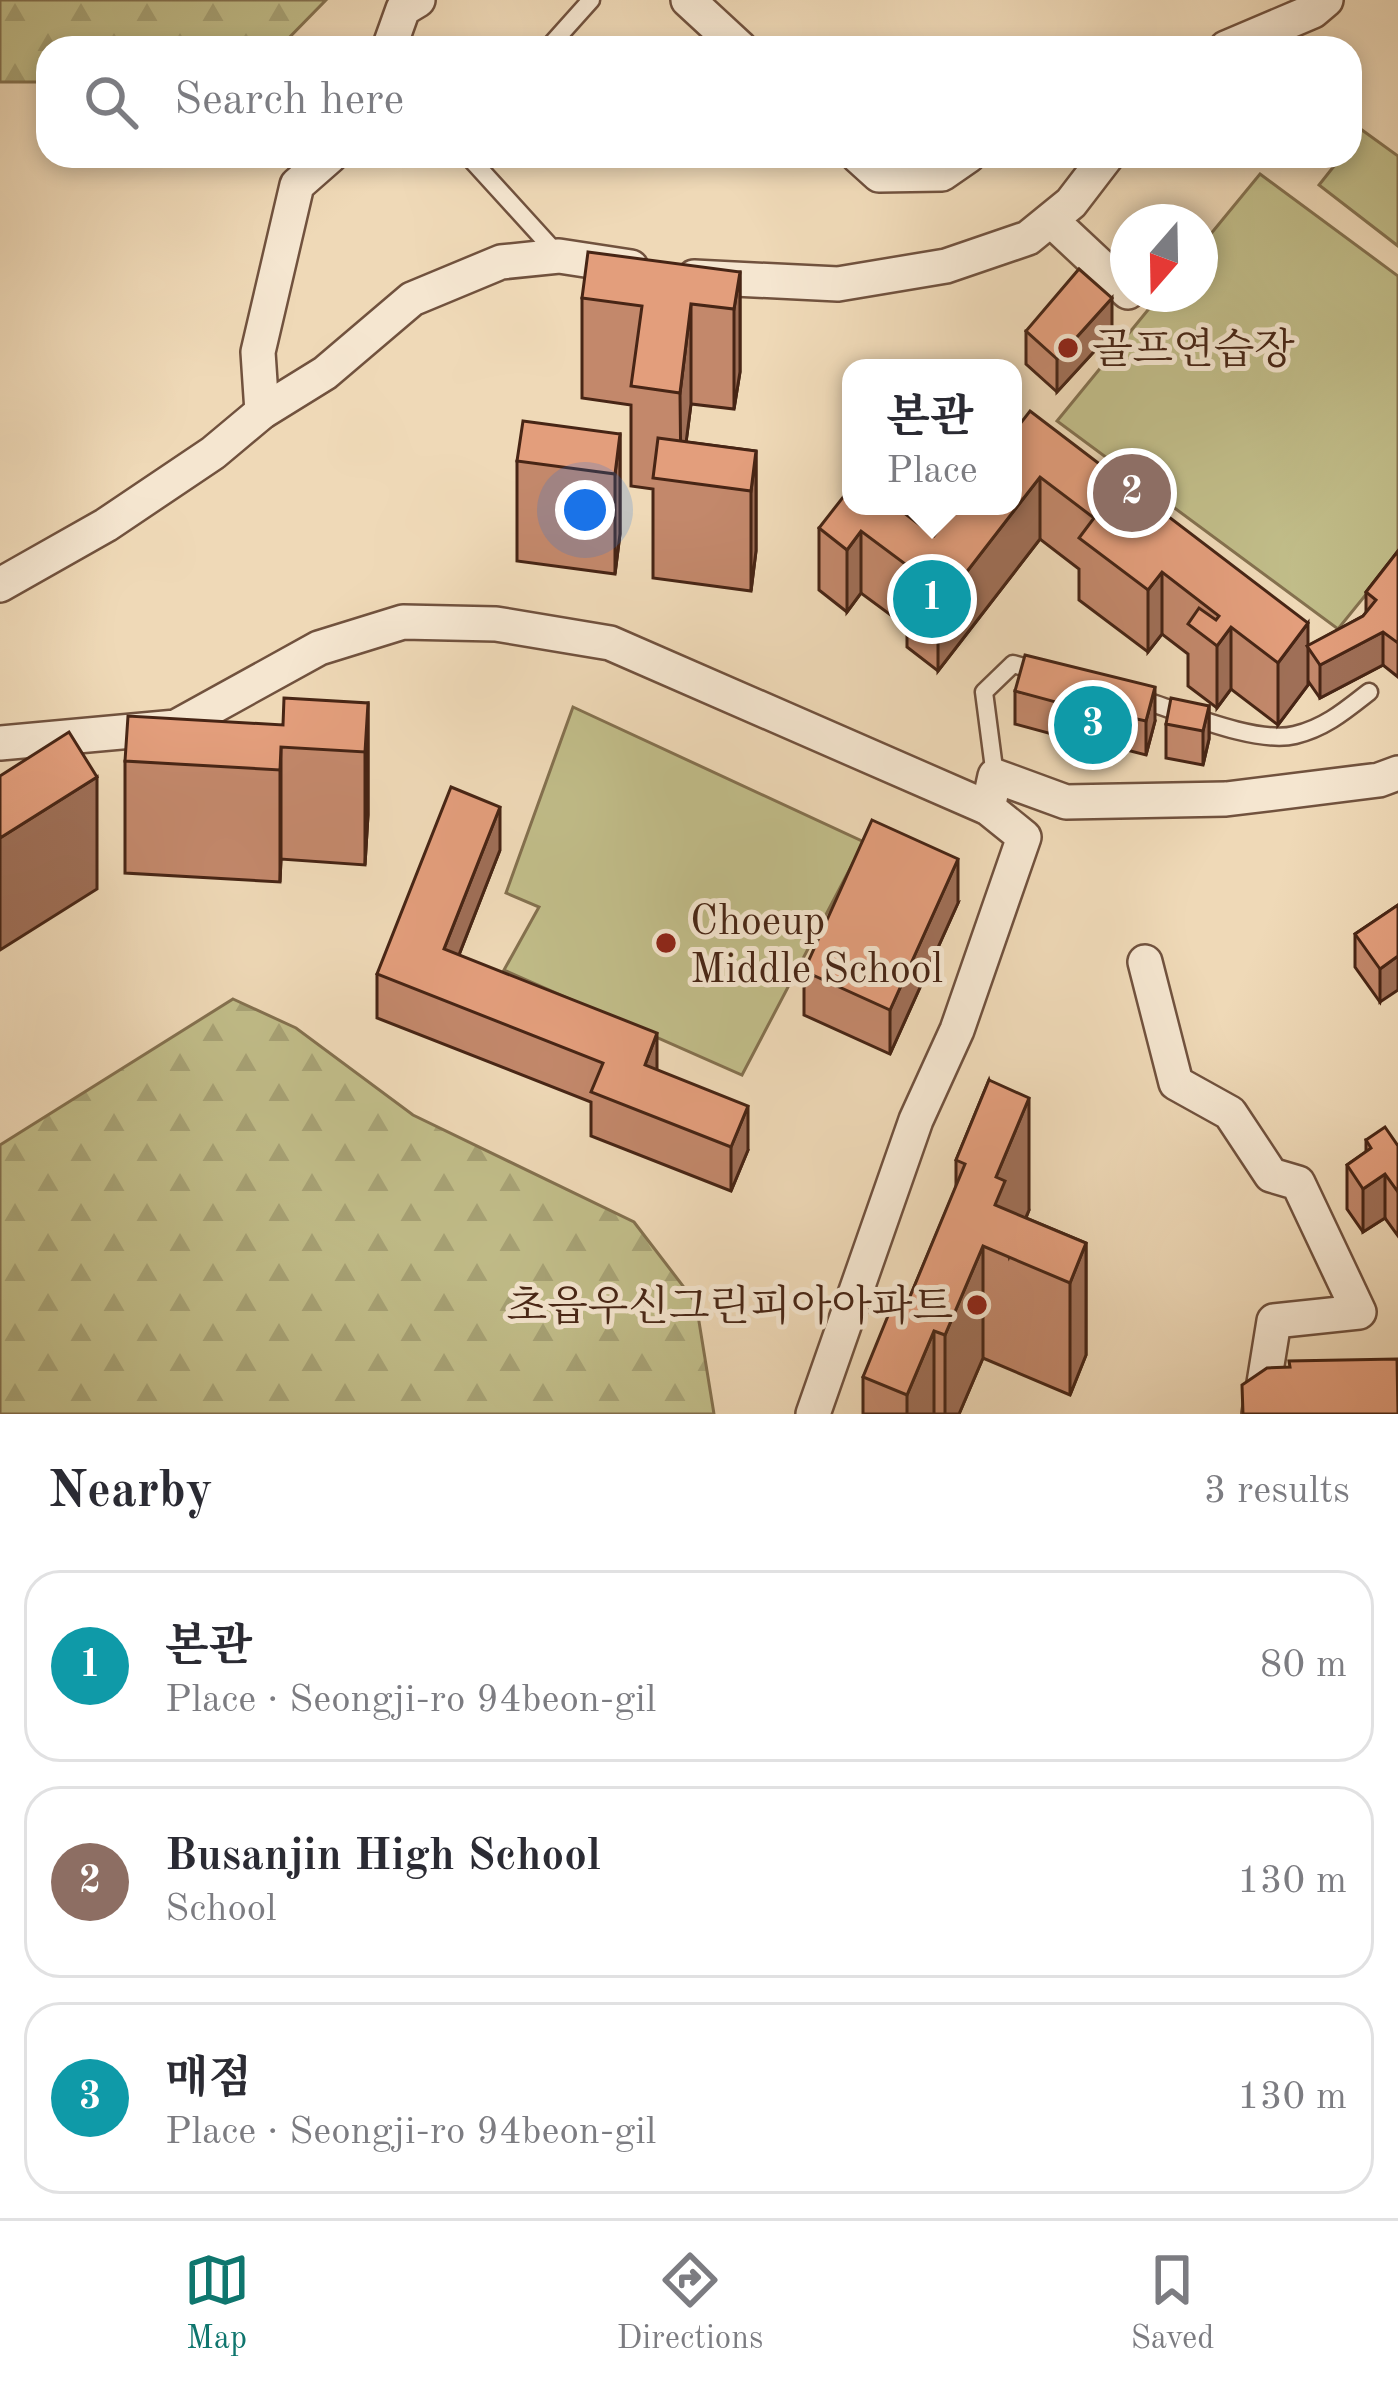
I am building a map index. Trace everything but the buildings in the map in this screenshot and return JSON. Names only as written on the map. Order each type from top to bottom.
[{"type":"street","points":[[394,36],[404,9],[418,0]]},
{"type":"street","points":[[688,0],[727,36]]},
{"type":"street","points":[[1254,36],[1313,11],[1326,0]]},
{"type":"street","points":[[262,412],[258,352],[297,185],[316,168]]},
{"type":"street","points":[[871,168],[879,175],[942,174],[951,168]]},
{"type":"street","points":[[0,585],[106,525],[213,453],[262,412],[325,373],[412,299],[501,262],[559,256],[710,279],[838,284],[946,266],[1028,238],[1071,203],[1098,168]]},
{"type":"street","points":[[1051,220],[1110,275]]},
{"type":"street","points":[[0,743],[176,727],[319,648],[403,622],[496,624],[610,643],[991,792],[1066,802],[1226,799],[1379,780],[1398,772]]},
{"type":"street","points":[[814,1414],[916,1120],[957,1030],[1024,836],[991,792]]},
{"type":"street","points":[[1144,962],[1176,1083],[1229,1113],[1271,1175],[1298,1183],[1358,1312],[1274,1321],[1259,1414]]},
{"type":"lane","points":[[559,36],[591,0]]},
{"type":"lane","points":[[479,168],[559,256]]},
{"type":"lane","points":[[991,792],[984,692],[1012,664],[1052,675]]},
{"type":"lane","points":[[1110,691],[1262,736],[1292,736],[1333,721],[1369,692]]},
{"type":"green space","points":[[0,0],[326,0],[291,36],[36,36],[36,82],[0,82]]},
{"type":"green space","points":[[1362,130],[1398,156],[1398,246],[1319,185],[1332,168],[1362,168]]},
{"type":"green space","points":[[1260,174],[1398,276],[1398,555],[1338,629],[1057,421],[1146,312],[1218,312],[1218,225]]},
{"type":"green space","points":[[573,707],[864,842],[742,1075],[504,970],[539,907],[506,893]]},
{"type":"green space","points":[[233,999],[296,1028],[413,1115],[634,1222],[696,1303],[714,1414],[0,1414],[0,1145]]},
{"type":"place","name":"골프연습장","points":[[1068,348]]},
{"type":"place","name":"Busanjin High School","points":[[1132,493]]},
{"type":"place","name":"본관","points":[[932,599]]},
{"type":"place","name":"매점","points":[[1093,725]]},
{"type":"place","name":"Choeup Middle School","points":[[666,943]]},
{"type":"place","name":"초읍우신그린피아아파트","points":[[977,1305]]}]
